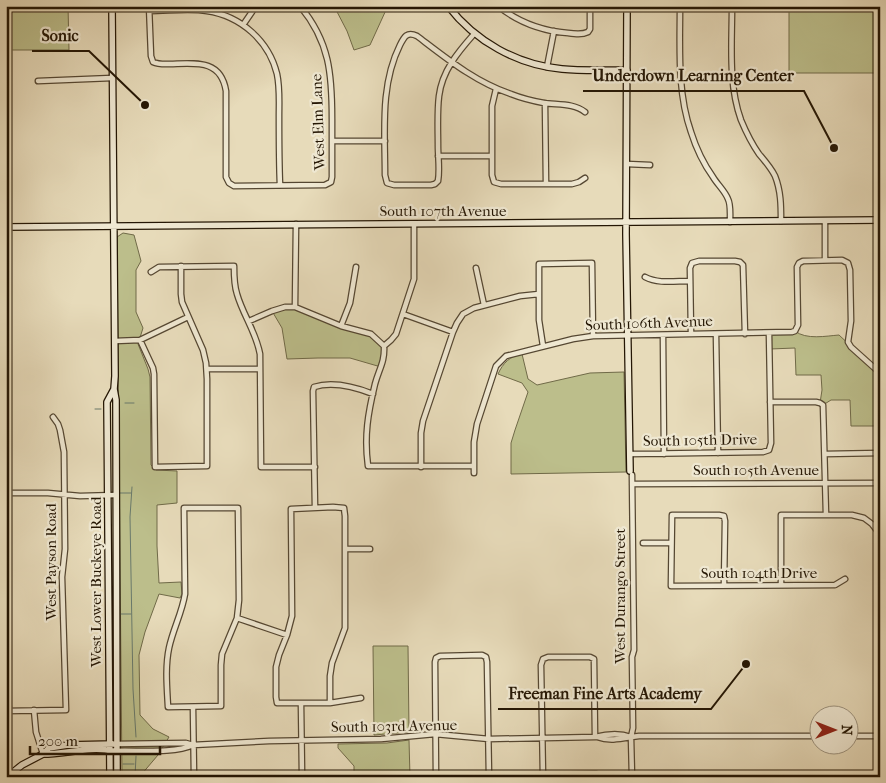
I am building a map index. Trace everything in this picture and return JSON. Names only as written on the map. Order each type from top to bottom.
[{"type":"main road","name":"West Lower Buckeye Road","points":[[110,777],[113,747],[116,495],[114,225],[109,78],[112,6]]},
{"type":"main road","points":[[448,6],[457,18],[474,34],[503,52],[524,61],[547,67],[575,70],[627,70]]},
{"type":"main road","points":[[627,6],[627,164]]},
{"type":"main road","name":"West Durango Street","points":[[627,164],[626,222],[631,473]]},
{"type":"main road","name":"South 107th Avenue","points":[[6,226],[880,220]]},
{"type":"main road","name":"West Lower Buckeye Road","points":[[114,389],[108,402],[108,495],[113,747],[117,777]]},
{"type":"main road","points":[[7,777],[43,754],[49,748],[61,746],[113,747]]},
{"type":"street","points":[[243,25],[256,6]]},
{"type":"street","name":"West Elm Lane","points":[[280,185],[329,184],[332,177],[331,82],[327,57],[318,32],[300,6]]},
{"type":"street","points":[[498,6],[536,27],[572,34],[582,34],[590,29],[590,6]]},
{"type":"street","points":[[680,6],[681,77],[685,113],[701,157],[729,201],[730,222]]},
{"type":"street","points":[[732,6],[732,75],[736,103],[749,137],[777,181],[781,221]]},
{"type":"street","points":[[150,9],[207,11],[230,18],[243,25],[255,35],[266,49],[277,76],[279,92],[280,185],[234,186],[229,184],[226,177],[226,91],[222,77],[216,70],[204,64],[195,63],[160,64],[153,62],[151,56],[150,9]]},
{"type":"street","points":[[547,67],[554,31]]},
{"type":"street","points":[[474,34],[452,62],[443,79],[439,95],[439,176],[437,182],[431,185],[394,185],[387,183],[385,175],[385,102],[393,60],[404,36],[410,34],[417,36],[452,62],[473,77],[496,89],[522,98],[580,108],[585,112]]},
{"type":"street","points":[[38,80],[109,78]]},
{"type":"street","points":[[496,89],[492,106],[492,175],[494,182],[501,184],[575,183],[584,178]]},
{"type":"street","points":[[545,103],[546,184]]},
{"type":"street","points":[[332,141],[385,141]]},
{"type":"street","points":[[438,156],[492,156]]},
{"type":"street","points":[[627,164],[650,164]]},
{"type":"street","points":[[825,221],[825,260],[844,260],[848,263],[850,270],[851,321],[848,342],[851,347],[880,373]]},
{"type":"street","points":[[295,307],[296,224]]},
{"type":"street","points":[[384,346],[396,334],[414,279],[414,224]]},
{"type":"street","name":"South 106th Avenue","points":[[474,466],[474,442],[478,424],[496,366],[506,356],[573,339],[594,336],[790,333],[796,331],[798,325],[797,270],[799,263],[806,260],[825,260]]},
{"type":"street","points":[[691,334],[690,268],[692,264],[699,261],[735,261],[741,264],[743,270],[745,334]]},
{"type":"street","points":[[543,346],[540,327],[539,264],[592,263],[594,336]]},
{"type":"street","points":[[140,340],[154,374],[155,467],[207,466],[207,369],[204,350],[182,302],[180,266]]},
{"type":"street","points":[[151,272],[159,267],[234,266],[237,294],[258,345],[261,467],[315,466]]},
{"type":"street","points":[[341,326],[350,302],[356,268]]},
{"type":"street","points":[[476,268],[484,305]]},
{"type":"street","points":[[645,277],[661,282],[690,281]]},
{"type":"street","points":[[421,466],[423,421],[453,332],[463,314],[484,305],[520,296],[539,294]]},
{"type":"street","points":[[249,321],[285,307],[295,307],[341,326],[371,334],[384,346],[385,356],[376,379],[367,419],[366,450],[368,466],[474,466],[474,473]]},
{"type":"street","points":[[403,314],[453,332]]},
{"type":"street","points":[[115,341],[140,340],[188,317]]},
{"type":"street","points":[[769,333],[770,402],[816,402],[822,404],[824,410],[826,515]]},
{"type":"street","points":[[716,334],[718,453]]},
{"type":"street","points":[[663,335],[664,454]]},
{"type":"street","points":[[207,369],[260,369]]},
{"type":"street","points":[[314,508],[314,387],[321,384],[350,386],[373,394]]},
{"type":"street","name":"South 105th Drive","points":[[630,454],[764,452],[769,450],[771,443],[770,402]]},
{"type":"street","name":"West Payson Road","points":[[34,710],[66,710],[62,577],[65,549],[64,459],[62,438],[58,424],[52,417]]},
{"type":"street","points":[[824,454],[880,453]]},
{"type":"street","points":[[6,470],[6,620]]},
{"type":"street","name":"West Durango Street","points":[[631,473],[634,650],[632,657],[632,777]]},
{"type":"street","name":"South 105th Avenue","points":[[632,484],[880,483]]},
{"type":"street","points":[[7,493],[80,496],[116,495]]},
{"type":"street","points":[[184,508],[238,508],[239,600],[237,618],[222,654],[222,706],[168,708],[168,653],[185,594],[184,508]]},
{"type":"street","points":[[330,703],[332,663],[345,628],[344,508],[291,509],[293,606],[287,635],[276,667],[277,703],[330,703],[361,698]]},
{"type":"street","points":[[780,585],[781,515],[852,515],[864,518],[879,533]]},
{"type":"street","points":[[643,543],[672,543],[672,516],[724,516],[724,585]]},
{"type":"street","name":"South 104th Drive","points":[[672,543],[671,586],[836,585],[844,579]]},
{"type":"street","points":[[345,549],[370,549]]},
{"type":"street","points":[[237,618],[287,635]]},
{"type":"street","points":[[436,777],[436,658],[440,656],[482,655],[486,657],[487,662],[489,777]]},
{"type":"street","points":[[595,736],[594,659],[590,657],[548,657],[543,659],[541,665],[542,776],[596,776]]},
{"type":"street","points":[[6,672],[8,710],[34,710],[36,732],[43,754]]},
{"type":"street","points":[[301,703],[302,775]]},
{"type":"street","points":[[192,707],[194,777]]},
{"type":"street","name":"South 103rd Avenue","points":[[113,747],[186,743],[193,745],[269,741],[381,739],[435,734],[489,739],[595,736],[605,734],[624,734],[631,737],[808,736]]},
{"type":"street","points":[[858,736],[880,736]]},
{"type":"street","points":[[275,776],[328,776]]},
{"type":"green space","points":[[6,6],[68,6],[69,50],[6,50]]},
{"type":"green space","points":[[334,6],[398,6],[386,10],[370,45],[354,50]]},
{"type":"green space","points":[[789,6],[880,6],[880,73],[789,73]]},
{"type":"green space","points":[[123,233],[134,235],[141,261],[136,270],[136,312],[143,328],[138,344],[150,377],[151,465],[156,470],[177,471],[177,503],[157,505],[159,583],[181,582],[182,594],[180,598],[159,594],[139,655],[140,715],[153,729],[169,737],[141,777],[122,777],[117,237]]},
{"type":"green space","points":[[295,307],[341,325],[371,334],[384,346],[381,367],[350,358],[287,359],[282,328],[272,311]]},
{"type":"green space","points":[[795,331],[805,336],[839,335],[880,373],[880,426],[851,426],[850,400],[831,400],[823,405],[820,403],[822,390],[821,375],[796,375],[795,348],[770,349],[769,333]]},
{"type":"green space","points":[[522,354],[528,379],[537,385],[590,373],[624,372],[626,472],[511,474],[511,443],[528,392],[522,383],[498,374],[507,361],[514,356]]},
{"type":"green space","points":[[373,646],[408,646],[409,732],[374,735]]},
{"type":"green space","points":[[409,740],[410,777],[354,777],[354,766],[338,748],[338,744],[387,743]]},
{"type":"waterway","points":[[125,403],[134,403]]},
{"type":"waterway","points":[[95,409],[101,409]]},
{"type":"waterway","points":[[132,487],[130,517],[133,689],[136,737]]},
{"type":"waterway","points":[[120,493],[131,493]]},
{"type":"waterway","points":[[121,614],[131,614]]},
{"type":"waterway","points":[[135,777],[136,756]]},
{"type":"waterway","points":[[123,764],[134,764]]},
{"type":"place","name":"Sonic","points":[[145,105]]},
{"type":"place","name":"Underdown Learning Center","points":[[834,148]]},
{"type":"place","name":"Freeman Fine Arts Academy","points":[[746,664]]}]
